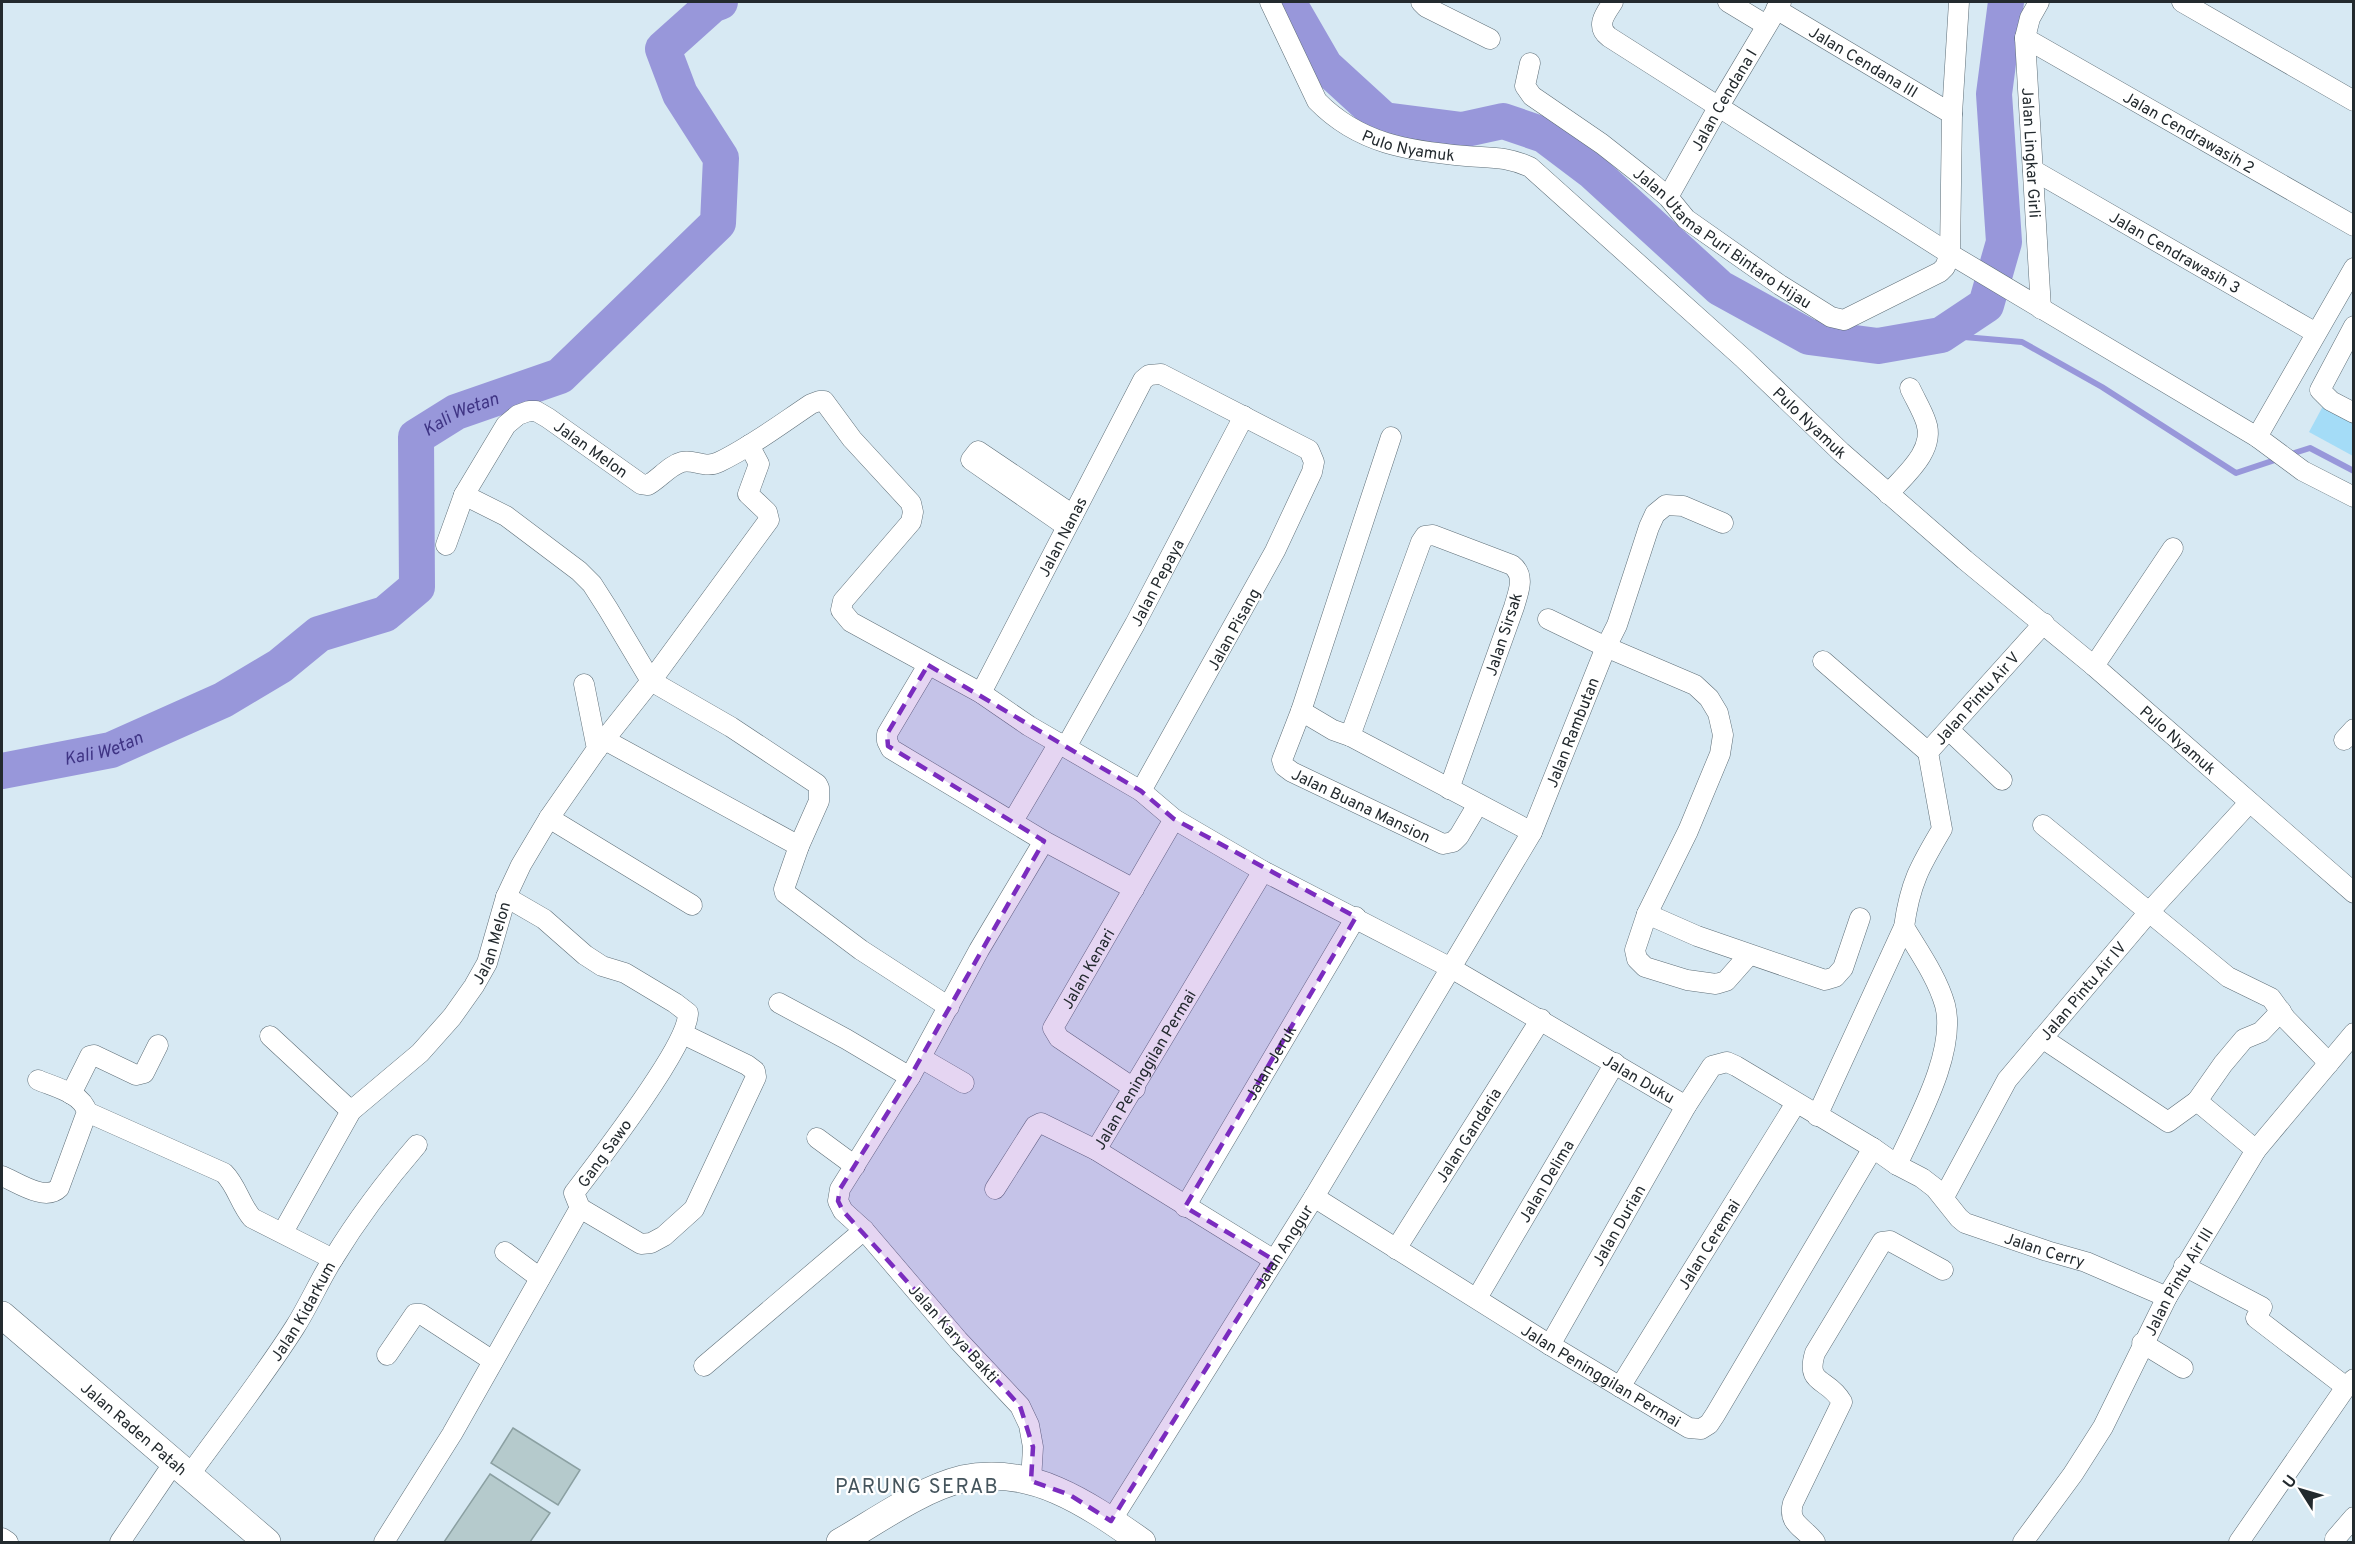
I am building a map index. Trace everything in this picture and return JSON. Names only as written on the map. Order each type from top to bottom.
[{"type":"main road","name":"Jalan Raden Patah","points":[[2,1316],[267,1542]]},
{"type":"main road","points":[[840,1542],[917,1498],[962,1479],[992,1477],[1031,1481],[1070,1495],[1142,1542]]},
{"type":"street","name":"Pulo Nyamuk","points":[[1270,2],[1317,101],[1328,112],[1368,137],[1382,142],[1468,156],[1506,157],[1530,167],[1765,379],[1841,453],[1965,560],[2044,623],[2354,893]]},
{"type":"street","points":[[1421,2],[1426,7],[1490,39]]},
{"type":"street","points":[[1612,2],[1601,24],[1604,33],[1959,259],[2257,437],[2303,471],[2354,497]]},
{"type":"street","name":"Jalan Cendana III","points":[[1728,2],[1774,12],[1952,114]]},
{"type":"street","points":[[1959,2],[1952,114],[1959,259]]},
{"type":"street","name":"Jalan Lingkar Girli","points":[[2039,2],[2030,18],[2025,38],[2041,309]]},
{"type":"street","points":[[2182,2],[2354,101]]},
{"type":"street","name":"Jalan Cendana I","points":[[1668,197],[1774,12]]},
{"type":"street","name":"Jalan Cendrawasih 2","points":[[2025,38],[2354,226]]},
{"type":"street","name":"Jalan Utama Puri Bintaro Hijau","points":[[1530,63],[1524,86],[1528,92],[1602,144],[1668,197],[1686,219],[1780,285],[1837,318],[1850,318],[1940,272],[1959,259]]},
{"type":"street","name":"Jalan Cendrawasih 3","points":[[2033,170],[2316,333]]},
{"type":"street","points":[[2257,437],[2354,268]]},
{"type":"street","points":[[2354,326],[2321,384],[2321,393],[2354,413]]},
{"type":"street","points":[[1739,364],[1755,379],[1759,381],[1765,379]]},
{"type":"street","name":"Jalan Nanas","points":[[981,693],[1143,380],[1149,375],[1161,374],[1244,416]]},
{"type":"street","points":[[1888,494],[1920,457],[1928,434],[1927,424],[1910,388]]},
{"type":"street","name":"Jalan Melon","points":[[446,546],[464,495],[506,425],[518,415],[536,411],[633,479],[648,485],[680,462],[688,461],[701,465],[717,463],[811,404],[824,401],[852,439],[911,503],[912,512],[911,522],[843,601],[841,610],[851,622],[928,665]]},
{"type":"street","name":"Jalan Pisang","points":[[1141,791],[1275,551],[1299,504],[1314,462],[1309,450],[1244,416]]},
{"type":"street","name":"Jalan Pepaya","points":[[1063,745],[1135,624],[1244,416]]},
{"type":"street","name":"Jalan Buana Mansion","points":[[1390,437],[1301,711],[1282,760],[1284,766],[1292,772],[1443,843],[1453,842],[1459,836],[1478,804]]},
{"type":"street","name":"Jalan Melon","points":[[351,1111],[420,1053],[452,1017],[474,986],[493,947],[506,897],[521,865],[549,818],[769,520],[767,512],[748,494],[759,464],[749,445]]},
{"type":"street","points":[[464,495],[506,516],[579,571],[592,585],[608,609],[651,681],[731,728],[817,784],[819,801],[799,846],[784,889],[787,896],[861,950],[949,1007]]},
{"type":"street","name":"Jalan Rambutan","points":[[1451,968],[1532,832],[1606,647],[1617,625],[1654,514],[1666,505],[1683,506],[1723,523]]},
{"type":"street","name":"Jalan Sirsak","points":[[1350,736],[1425,536],[1433,535],[1512,565],[1520,576],[1514,607],[1449,789]]},
{"type":"street","points":[[2094,666],[2173,548]]},
{"type":"street","points":[[1548,619],[1695,685],[1709,698],[1718,713],[1723,735],[1720,754],[1688,831],[1647,914],[1635,950],[1637,960],[1645,966],[1687,980],[1716,984],[1726,981],[1749,955]]},
{"type":"street","name":"Jalan Pintu Air V","points":[[1905,921],[1908,900],[1918,868],[1942,829],[1929,752],[2044,623]]},
{"type":"street","points":[[1823,662],[1929,752]]},
{"type":"street","points":[[1134,890],[1044,841],[888,746],[887,734],[928,665],[981,693],[1141,791],[1174,819],[1263,871],[1451,968]]},
{"type":"street","points":[[584,684],[601,745],[799,846]]},
{"type":"street","points":[[1301,711],[1333,730],[1350,736],[1532,832]]},
{"type":"street","points":[[1949,730],[2002,780]]},
{"type":"street","points":[[1013,821],[1063,745]]},
{"type":"street","name":"Jalan Pintu Air IV","points":[[1940,1193],[2007,1080],[2149,912],[2249,803]]},
{"type":"street","points":[[549,818],[692,905]]},
{"type":"street","name":"Jalan Kenari","points":[[1135,1089],[1059,1038],[1053,1028],[1174,819]]},
{"type":"street","points":[[2043,825],[2228,977],[2262,992],[2329,1063]]},
{"type":"street","points":[[817,1138],[855,1166],[910,1077],[979,950],[1044,841]]},
{"type":"street","name":"Jalan Peninggilan Permai","points":[[1263,871],[1135,1089],[1096,1150],[1274,1260]]},
{"type":"street","points":[[506,897],[544,919],[602,966],[626,973],[688,1013],[688,1021],[682,1034],[755,1071],[756,1077],[694,1209],[664,1236],[651,1243],[641,1244],[580,1208]]},
{"type":"street","points":[[1647,914],[1696,936],[1825,980],[1835,977],[1843,968],[1860,918]]},
{"type":"street","name":"Jalan Jeruk","points":[[1185,1207],[1356,917]]},
{"type":"street","points":[[1817,1116],[1905,921]]},
{"type":"street","points":[[1897,1165],[1935,1082],[1947,1034],[1945,1007],[1938,986],[1905,921]]},
{"type":"street","name":"Jalan Duku","points":[[1451,968],[1686,1106],[1712,1066],[1727,1062],[1922,1178],[1940,1193]]},
{"type":"street","name":"Jalan Anggur","points":[[1112,1521],[1314,1197],[1451,968]]},
{"type":"street","points":[[779,1003],[910,1077]]},
{"type":"street","points":[[2042,1038],[2168,1122],[2197,1101],[2223,1064],[2244,1040],[2261,1032],[2282,1011]]},
{"type":"street","name":"Jalan Gandaria","points":[[1396,1249],[1541,1019]]},
{"type":"street","name":"Jalan Pintu Air III","points":[[2023,1542],[2073,1474],[2103,1426],[2142,1343],[2184,1266],[2256,1150],[2354,1033]]},
{"type":"street","name":"Gang Sawo","points":[[384,1542],[452,1434],[580,1208],[574,1193],[623,1129],[682,1034]]},
{"type":"street","points":[[270,1036],[351,1111],[283,1232]]},
{"type":"street","points":[[71,1094],[90,1056],[94,1055],[136,1075],[144,1073],[158,1045]]},
{"type":"street","points":[[921,1058],[964,1083]]},
{"type":"street","name":"Jalan Delima","points":[[1478,1298],[1615,1063]]},
{"type":"street","points":[[38,1080],[71,1094],[83,1103],[87,1112],[224,1173],[233,1184],[243,1208],[252,1218],[333,1259]]},
{"type":"street","points":[[2197,1101],[2256,1150]]},
{"type":"street","name":"Jalan Ceremai","points":[[1620,1387],[1796,1102]]},
{"type":"street","name":"Jalan Durian","points":[[1550,1346],[1686,1106]]},
{"type":"street","points":[[2,1176],[45,1194],[54,1193],[59,1188],[87,1112]]},
{"type":"street","points":[[995,1189],[1035,1126],[1041,1123],[1096,1150]]},
{"type":"street","name":"Jalan Kidarkum","points":[[120,1542],[259,1382],[296,1325],[333,1259],[381,1187],[417,1145]]},
{"type":"street","name":"Jalan Peninggilan Permai","points":[[1314,1197],[1478,1298],[1550,1346],[1689,1428],[1701,1429],[1708,1424],[1873,1148]]},
{"type":"street","name":"Jalan Karya Bakti","points":[[855,1166],[840,1189],[838,1200],[843,1211],[864,1230],[958,1340],[1020,1406],[1029,1425],[1033,1446],[1031,1481]]},
{"type":"street","name":"Jalan Cerry","points":[[1940,1193],[1965,1223],[2086,1262],[2167,1297]]},
{"type":"street","points":[[704,1366],[864,1230]]},
{"type":"street","points":[[1815,1542],[1792,1519],[1790,1513],[1842,1402],[1838,1395],[1814,1375],[1811,1366],[1815,1353],[1882,1242],[1890,1241],[1943,1270]]},
{"type":"street","points":[[505,1252],[540,1278]]},
{"type":"street","points":[[2184,1266],[2262,1307],[2256,1318],[2350,1383],[2239,1542]]},
{"type":"street","points":[[387,1356],[415,1314],[421,1314],[493,1362]]},
{"type":"street","points":[[2142,1343],[2183,1368]]},
{"type":"street","points":[[2335,1539],[2354,1517]]},
{"type":"street","points":[[2,1538],[8,1542]]},
{"type":"highlighted area","points":[[928,665],[1141,791],[1174,819],[1356,917],[1185,1207],[1274,1260],[1111,1521],[1070,1495],[1031,1481],[1033,1447],[1020,1406],[843,1211],[838,1201],[840,1189],[910,1077],[1044,841],[888,746],[887,734]]},
{"type":"shaded area","points":[[2323,406],[2353,424],[2353,456],[2309,432]]},
{"type":"building","points":[[513,1428],[580,1470],[558,1505],[491,1463]]},
{"type":"building","points":[[490,1474],[550,1513],[530,1542],[444,1542]]},
{"type":"waterway","name":"Kali Wetan","points":[[2,771],[111,750],[223,700],[280,666],[319,634],[385,614],[417,587],[416,437],[456,412],[560,376],[718,223],[721,158],[680,94],[663,49],[712,5],[720,2]]},
{"type":"waterway","points":[[1288,2],[1325,66],[1384,120],[1462,130],[1503,121],[1544,135],[1593,172],[1720,288],[1809,337],[1878,346],[1941,335],[1986,305],[2004,242],[1994,94],[2006,2]]},
{"type":"waterway","points":[[1941,335],[2022,342],[2102,387],[2236,473],[2278,459]]},
{"type":"waterway","points":[[2288,455],[2310,448],[2354,471]]},
{"type":"district","name":"PARUNG SERAB","points":[[917,1486]]}]
